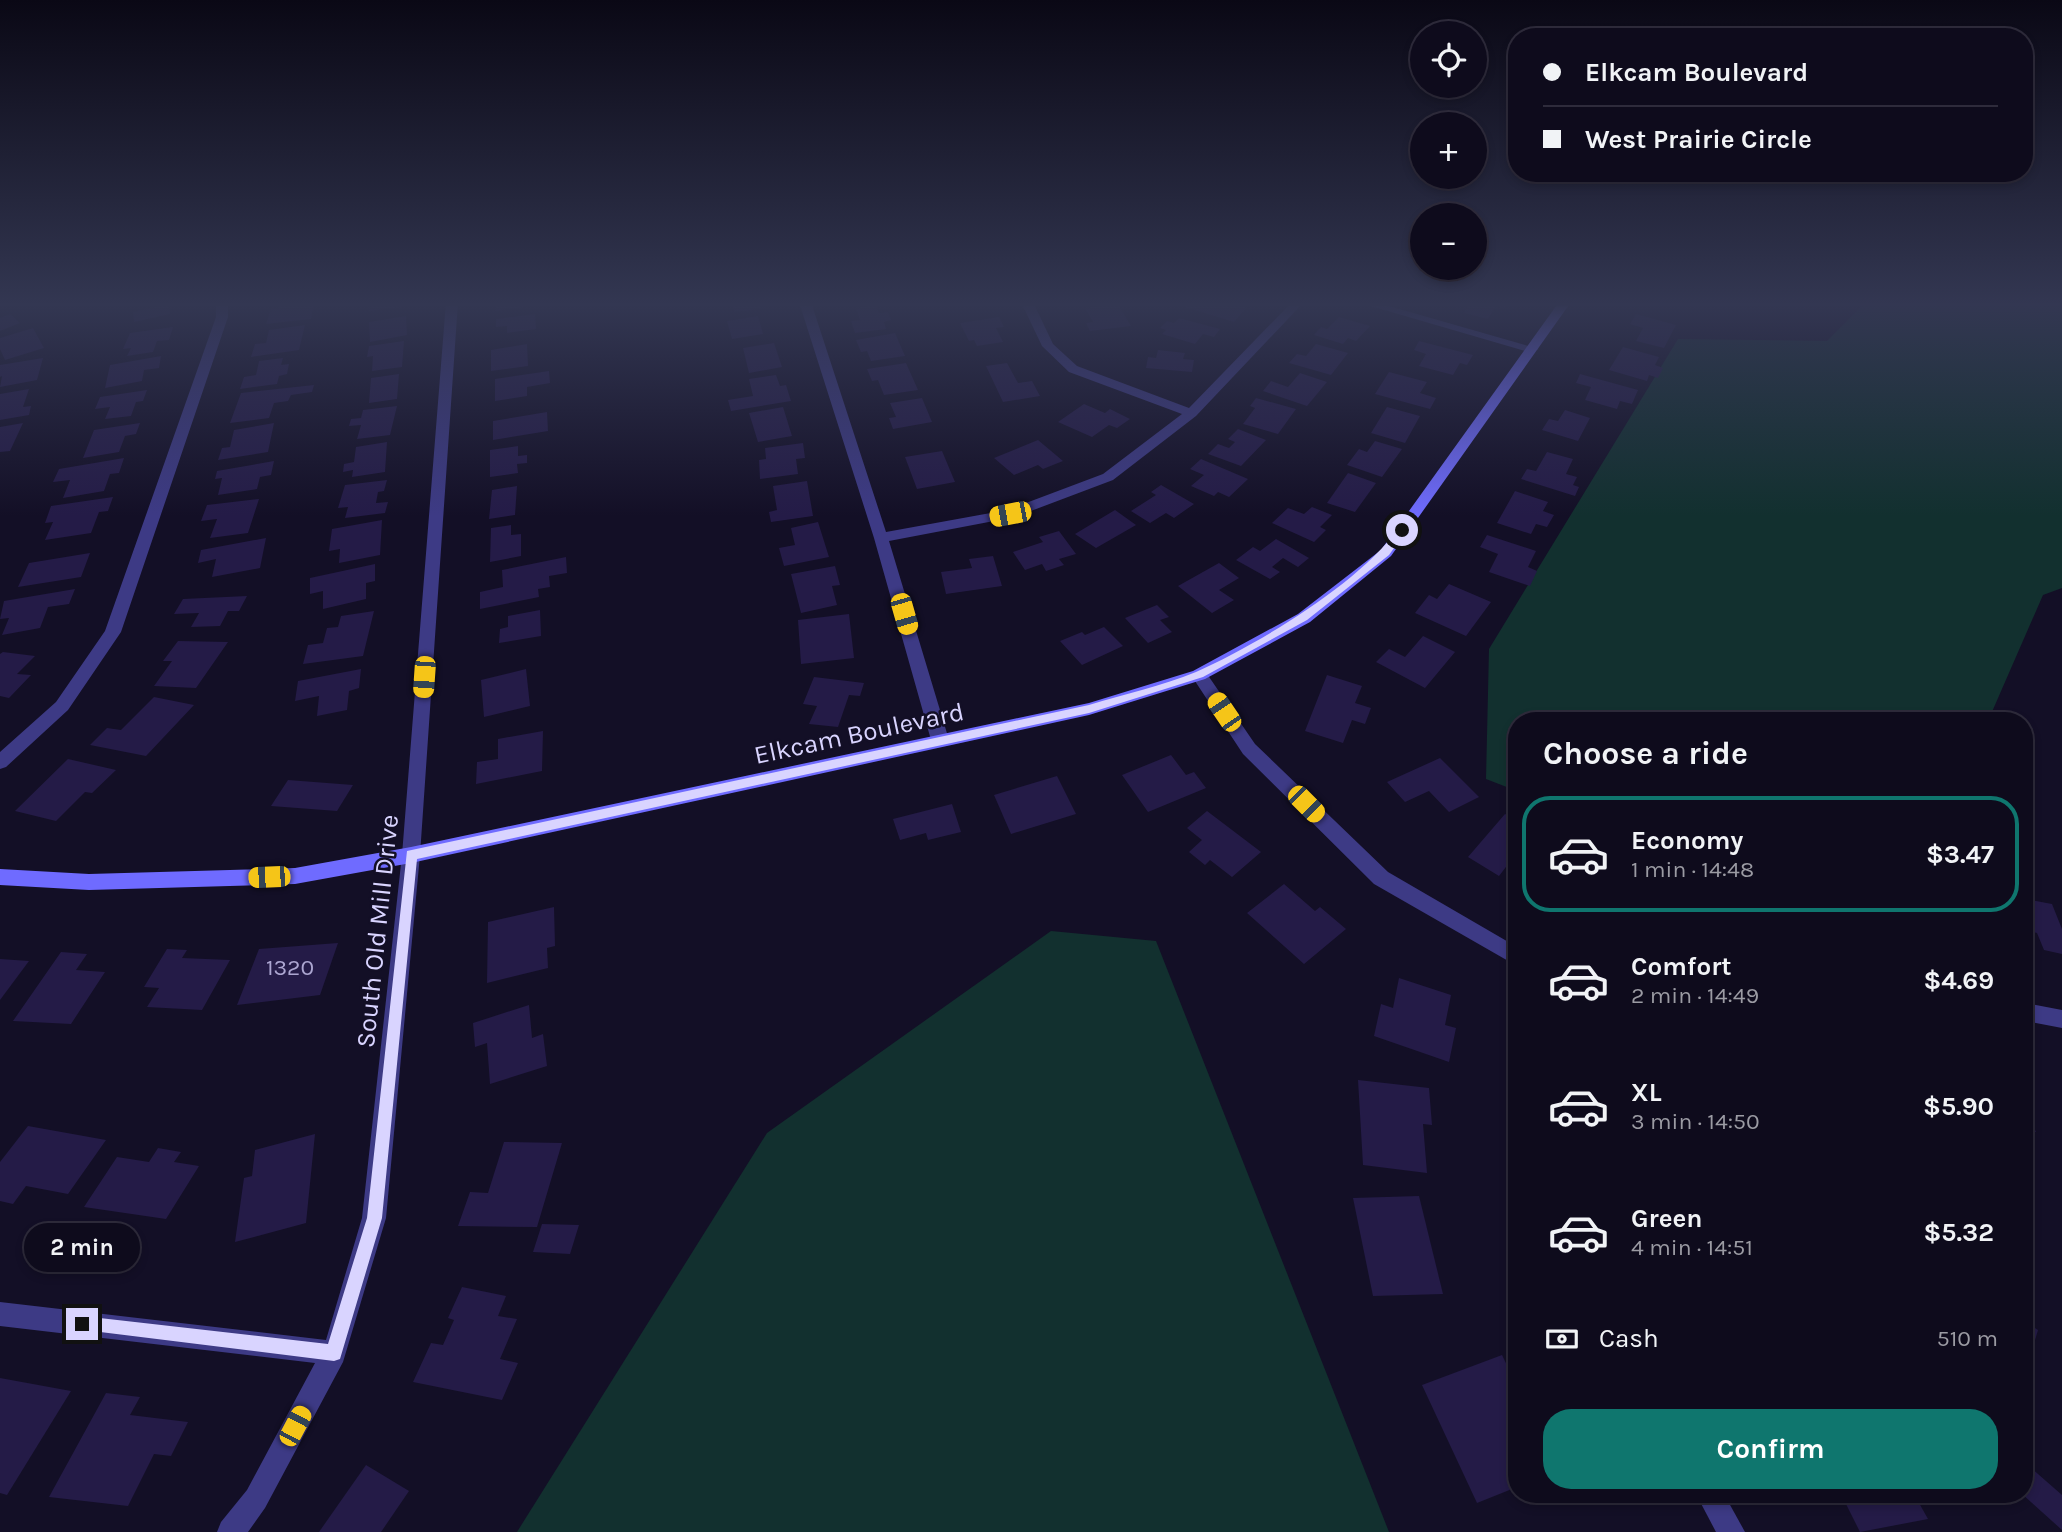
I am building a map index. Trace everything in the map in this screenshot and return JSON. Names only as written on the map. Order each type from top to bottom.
[{"type":"street","points":[[0,762],[62,705],[113,632],[202,373]]},
{"type":"street","name":"South Old Mill Drive","points":[[231,1532],[256,1499],[334,1353],[374,1218],[411,855],[447,373]]},
{"type":"street","points":[[828,373],[881,538],[940,740]]},
{"type":"street","points":[[1085,373],[1191,413]]},
{"type":"street","points":[[881,538],[1010,514],[1108,477],[1191,413],[1229,373]]},
{"type":"street","name":"Elkcam Boulevard","points":[[0,877],[89,883],[295,876],[411,855],[1089,709],[1199,675],[1304,618],[1385,553],[1515,373]]},
{"type":"street","points":[[1199,675],[1249,749],[1381,878],[1508,952]]},
{"type":"street","points":[[2033,1014],[2062,1019]]},
{"type":"street","points":[[0,1314],[334,1353]]},
{"type":"street","points":[[1714,1503],[1731,1532]]},
{"type":"green space","points":[[1657,373],[2062,373],[2062,588],[2043,595],[1992,712],[1508,712],[1508,788],[1486,779],[1489,649]]},
{"type":"green space","points":[[1051,931],[1156,941],[1389,1532],[517,1532],[767,1133]]},
{"type":"building","points":[[0,373],[39,373],[37,380],[0,387],[2,376],[0,377]]},
{"type":"building","points":[[108,373],[143,373],[142,381],[105,388]]},
{"type":"building","points":[[287,373],[279,376],[277,384],[240,389],[244,377]]},
{"type":"building","points":[[549,373],[550,383],[527,387],[527,396],[495,401],[495,379]]},
{"type":"building","points":[[869,373],[911,373],[918,390],[884,395],[878,380],[872,381]]},
{"type":"building","points":[[990,373],[1013,373],[1018,383],[1032,381],[1040,396],[1003,402]]},
{"type":"building","points":[[1300,373],[1327,382],[1307,406],[1263,391],[1271,381],[1288,387]]},
{"type":"building","points":[[1388,373],[1395,373],[1427,382],[1420,393],[1436,398],[1430,409],[1375,394]]},
{"type":"building","points":[[1621,373],[1660,373],[1658,378],[1649,375],[1647,381]]},
{"type":"building","points":[[399,374],[397,399],[369,403],[371,378]]},
{"type":"building","points":[[1580,374],[1638,390],[1632,404],[1620,401],[1617,409],[1585,400],[1591,387],[1576,383]]},
{"type":"building","points":[[776,375],[780,386],[786,385],[791,401],[731,411],[728,400],[753,396],[749,379]]},
{"type":"building","points":[[314,385],[312,392],[291,395],[288,401],[274,403],[269,418],[230,423],[241,393]]},
{"type":"building","points":[[29,389],[23,407],[31,406],[29,415],[0,420],[0,394]]},
{"type":"building","points":[[147,390],[143,401],[136,402],[131,416],[105,419],[110,407],[95,409],[100,397]]},
{"type":"building","points":[[922,398],[932,422],[893,429],[889,418],[896,417],[890,403]]},
{"type":"building","points":[[1256,398],[1296,409],[1278,434],[1243,424],[1255,408],[1250,406]]},
{"type":"building","points":[[1084,404],[1105,413],[1110,409],[1130,419],[1117,428],[1109,425],[1092,437],[1058,422]]},
{"type":"building","points":[[397,406],[390,435],[357,439],[361,425],[349,426],[351,419],[361,418],[363,410]]},
{"type":"building","points":[[783,407],[792,436],[758,442],[749,413]]},
{"type":"building","points":[[1387,407],[1420,416],[1405,443],[1371,433]]},
{"type":"building","points":[[1565,410],[1590,418],[1578,441],[1542,430],[1549,419],[1558,421]]},
{"type":"building","points":[[547,412],[548,431],[493,440],[493,421]]},
{"type":"building","points":[[23,423],[10,451],[0,452],[0,427]]},
{"type":"building","points":[[140,423],[136,434],[125,436],[119,452],[83,458],[94,430]]},
{"type":"building","points":[[274,423],[268,452],[218,460],[222,448],[230,447],[234,430]]},
{"type":"building","points":[[1238,429],[1266,440],[1241,466],[1208,454],[1218,444],[1229,448],[1235,442],[1228,439]]},
{"type":"building","points":[[1038,440],[1063,461],[1043,469],[1038,465],[1014,475],[994,458]]},
{"type":"building","points":[[1375,441],[1402,449],[1382,477],[1347,465],[1359,449],[1367,452]]},
{"type":"building","points":[[387,442],[385,472],[352,477],[353,470],[343,472],[344,464],[354,462],[356,447]]},
{"type":"building","points":[[803,443],[805,458],[796,459],[798,474],[760,479],[759,460],[766,459],[765,448]]},
{"type":"building","points":[[518,446],[518,456],[527,455],[527,463],[517,464],[518,473],[490,477],[490,450]]},
{"type":"building","points":[[942,451],[955,482],[917,489],[905,457]]},
{"type":"building","points":[[1547,452],[1573,459],[1566,474],[1577,477],[1573,485],[1579,487],[1575,496],[1521,479],[1527,469],[1536,471]]},
{"type":"building","points":[[124,458],[119,473],[110,474],[104,491],[63,498],[70,480],[53,482],[59,469]]},
{"type":"building","points":[[1201,459],[1248,479],[1229,497],[1218,492],[1214,496],[1191,486],[1204,475],[1190,469]]},
{"type":"building","points":[[274,461],[271,475],[260,477],[257,489],[218,495],[222,478],[215,479],[217,471]]},
{"type":"building","points":[[1348,473],[1376,483],[1355,512],[1327,503]]},
{"type":"building","points":[[387,480],[384,491],[378,492],[376,503],[388,502],[385,513],[345,518],[348,507],[338,508],[345,485]]},
{"type":"building","points":[[807,481],[813,516],[771,522],[769,512],[777,510],[773,486]]},
{"type":"building","points":[[1161,485],[1194,504],[1174,518],[1166,513],[1150,523],[1131,511],[1156,495],[1151,492]]},
{"type":"building","points":[[517,486],[515,515],[489,519],[492,490]]},
{"type":"building","points":[[1515,491],[1548,502],[1543,511],[1554,515],[1547,527],[1536,524],[1531,534],[1497,523]]},
{"type":"building","points":[[113,497],[108,511],[99,512],[91,533],[45,540],[53,522],[45,523],[51,506]]},
{"type":"building","points":[[259,499],[248,533],[210,538],[217,519],[201,521],[207,505]]},
{"type":"building","points":[[1312,507],[1332,515],[1320,527],[1326,530],[1314,542],[1272,523],[1288,508],[1304,514]]},
{"type":"building","points":[[1115,510],[1136,525],[1096,548],[1075,534]]},
{"type":"building","points":[[382,520],[380,555],[339,563],[340,549],[329,551],[332,529]]},
{"type":"building","points":[[818,522],[829,557],[784,566],[779,548],[795,545],[791,528]]},
{"type":"building","points":[[511,525],[511,535],[521,534],[521,556],[490,562],[491,528]]},
{"type":"building","points":[[1059,531],[1076,554],[1059,559],[1064,565],[1046,571],[1042,564],[1025,570],[1013,552],[1043,542],[1039,537]]},
{"type":"building","points":[[1487,535],[1536,551],[1528,567],[1537,571],[1530,586],[1489,572],[1498,554],[1480,547]]},
{"type":"building","points":[[266,538],[260,568],[212,577],[216,559],[198,563],[201,550]]},
{"type":"building","points":[[1276,539],[1309,558],[1298,567],[1283,558],[1272,567],[1280,572],[1270,579],[1236,560],[1253,547],[1260,551]]},
{"type":"building","points":[[90,553],[81,577],[18,587],[29,563]]},
{"type":"building","points":[[993,556],[1002,586],[946,594],[941,572],[972,568],[969,559]]},
{"type":"building","points":[[566,557],[567,573],[549,576],[550,587],[538,589],[539,597],[480,609],[480,592],[503,587],[502,570]]},
{"type":"building","points":[[1219,563],[1239,578],[1219,590],[1234,600],[1212,613],[1178,586]]},
{"type":"building","points":[[375,564],[375,581],[366,583],[366,599],[323,609],[323,591],[310,594],[310,578]]},
{"type":"building","points":[[835,566],[840,585],[832,586],[837,605],[801,613],[791,574]]},
{"type":"building","points":[[1449,584],[1491,602],[1466,636],[1415,613],[1429,595],[1437,599]]},
{"type":"building","points":[[75,589],[69,604],[48,607],[40,628],[2,635],[9,618],[0,619],[4,601]]},
{"type":"building","points":[[247,596],[239,611],[228,611],[220,626],[191,627],[199,613],[174,614],[183,599]]},
{"type":"building","points":[[1157,605],[1169,617],[1160,620],[1172,632],[1148,643],[1125,618]]},
{"type":"building","points":[[540,610],[541,636],[499,643],[500,629],[508,627],[508,616]]},
{"type":"building","points":[[374,611],[363,656],[303,664],[308,645],[323,643],[327,628],[338,627],[341,616]]},
{"type":"building","points":[[849,614],[854,658],[801,664],[798,620]]},
{"type":"building","points":[[1104,627],[1123,646],[1082,665],[1060,641],[1082,632],[1085,635]]},
{"type":"building","points":[[1423,636],[1455,652],[1425,688],[1376,662],[1389,649],[1405,657]]},
{"type":"building","points":[[178,641],[228,642],[196,688],[154,686],[172,661],[163,661]]},
{"type":"building","points":[[3,652],[35,656],[17,674],[31,675],[9,698],[0,696],[0,654]]},
{"type":"building","points":[[361,669],[359,688],[349,691],[347,710],[317,716],[319,696],[295,701],[298,681]]},
{"type":"building","points":[[526,669],[530,706],[484,717],[481,680]]},
{"type":"building","points":[[1327,675],[1362,686],[1355,703],[1371,708],[1365,724],[1352,720],[1343,743],[1305,731]]},
{"type":"building","points":[[814,677],[864,683],[860,696],[849,695],[838,727],[809,724],[817,706],[803,704]]},
{"type":"building","points":[[154,697],[194,705],[146,756],[90,745],[107,728],[121,730]]},
{"type":"building","points":[[543,731],[542,771],[476,784],[477,762],[498,759],[498,739]]},
{"type":"building","points":[[1171,755],[1186,775],[1194,772],[1206,788],[1148,812],[1122,775]]},
{"type":"building","points":[[1440,758],[1479,797],[1449,812],[1429,791],[1405,802],[1387,782]]},
{"type":"building","points":[[68,759],[116,770],[92,793],[85,792],[56,821],[15,811]]},
{"type":"building","points":[[1057,776],[1076,814],[1011,834],[994,795]]},
{"type":"building","points":[[288,780],[353,785],[337,811],[271,806]]},
{"type":"building","points":[[952,804],[961,832],[928,840],[926,833],[900,840],[893,819]]},
{"type":"building","points":[[1207,811],[1261,852],[1232,877],[1210,860],[1205,865],[1189,852],[1202,840],[1187,828]]},
{"type":"building","points":[[1505,814],[1508,816],[1508,864],[1499,876],[1468,857]]},
{"type":"building","points":[[1284,884],[1315,911],[1320,907],[1346,929],[1304,964],[1247,913]]},
{"type":"building","points":[[2033,900],[2052,904],[2062,929],[2062,954],[2044,950],[2037,933],[2033,932]]},
{"type":"building","points":[[554,907],[555,946],[547,948],[548,968],[487,983],[488,922]]},
{"type":"building","points":[[338,943],[320,995],[237,1005],[259,949]]},
{"type":"building","points":[[167,949],[187,950],[182,958],[230,960],[202,1010],[147,1007],[159,988],[144,987]]},
{"type":"building","points":[[61,952],[87,954],[76,970],[105,972],[71,1024],[13,1021]]},
{"type":"building","points":[[0,959],[29,961],[0,1000]]},
{"type":"building","points":[[1399,978],[1451,995],[1445,1025],[1456,1028],[1449,1062],[1374,1036],[1381,1004],[1393,1008]]},
{"type":"building","points":[[529,1005],[532,1038],[543,1034],[547,1066],[490,1084],[487,1043],[475,1047],[473,1023]]},
{"type":"building","points":[[1358,1080],[1429,1088],[1432,1125],[1423,1124],[1427,1173],[1363,1165]]},
{"type":"building","points":[[28,1126],[106,1140],[68,1194],[26,1186],[13,1204],[0,1201],[0,1162]]},
{"type":"building","points":[[315,1134],[306,1223],[235,1242],[244,1178],[252,1176],[255,1150]]},
{"type":"building","points":[[504,1142],[562,1143],[537,1227],[458,1226],[470,1192],[488,1193]]},
{"type":"building","points":[[158,1148],[181,1152],[174,1162],[199,1166],[166,1219],[84,1207],[117,1157],[149,1162]]},
{"type":"building","points":[[1419,1196],[1443,1294],[1373,1296],[1353,1198]]},
{"type":"building","points":[[542,1224],[579,1225],[570,1254],[533,1252]]},
{"type":"building","points":[[462,1287],[506,1296],[498,1316],[517,1319],[500,1359],[518,1363],[502,1400],[413,1382],[431,1343],[443,1345],[454,1320],[448,1318]]},
{"type":"building","points":[[2033,1327],[2038,1330],[2033,1347]]},
{"type":"building","points":[[1502,1355],[1508,1367],[1508,1491],[1477,1503],[1422,1385]]},
{"type":"building","points":[[0,1378],[71,1391],[7,1495],[0,1493]]},
{"type":"building","points":[[106,1393],[140,1397],[130,1415],[188,1422],[171,1456],[154,1454],[128,1506],[49,1497]]},
{"type":"building","points":[[366,1465],[409,1491],[381,1532],[319,1532]]},
{"type":"building","points":[[2033,1470],[2062,1495],[2062,1530],[2032,1503]]},
{"type":"building","points":[[1846,1503],[1919,1503],[1928,1519],[1860,1532]]},
{"type":"route","points":[[82,1324],[334,1353],[374,1218],[411,855],[1089,709],[1199,675],[1304,618],[1385,553],[1402,530]]}]
